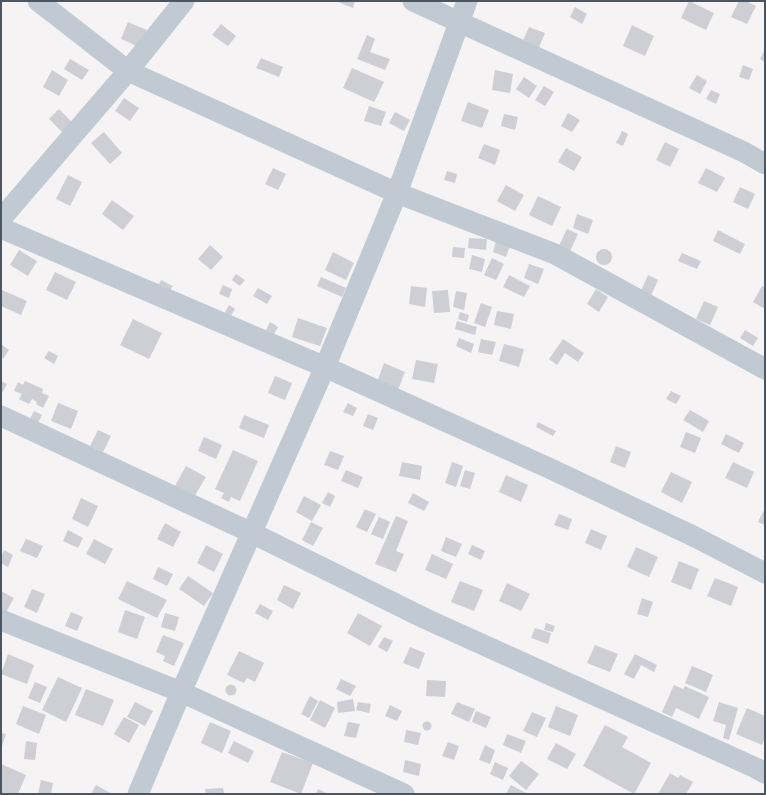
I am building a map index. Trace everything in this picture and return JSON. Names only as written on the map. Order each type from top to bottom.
[{"type":"street","points":[[38,1],[128,71],[396,193],[555,254],[765,369]]},
{"type":"street","points":[[1,219],[128,71],[184,1]]},
{"type":"street","points":[[413,1],[737,148],[765,164]]},
{"type":"street","points":[[138,794],[181,692],[325,367],[396,193],[466,1]]},
{"type":"street","points":[[1,228],[325,367],[551,469],[693,536],[765,573]]},
{"type":"street","points":[[1,416],[252,534],[426,619],[765,773]]},
{"type":"street","points":[[1,620],[181,692],[404,794]]},
{"type":"building","points":[[336,1],[355,1],[353,8]]},
{"type":"building","points":[[689,1],[714,13],[706,30],[681,18]]},
{"type":"building","points":[[739,1],[746,1],[756,6],[747,24],[731,17]]},
{"type":"building","points":[[575,7],[587,14],[582,24],[570,17]]},
{"type":"building","points":[[128,22],[147,30],[139,47],[121,39]]},
{"type":"building","points":[[221,24],[236,36],[228,46],[212,35]]},
{"type":"building","points":[[632,25],[654,36],[645,56],[623,46]]},
{"type":"building","points":[[529,27],[545,33],[538,50],[522,43]]},
{"type":"building","points":[[367,35],[375,39],[370,52],[390,59],[385,70],[357,59]]},
{"type":"building","points":[[765,49],[765,62],[760,59]]},
{"type":"building","points":[[261,58],[283,67],[279,77],[256,68]]},
{"type":"building","points":[[70,59],[89,70],[82,80],[64,69]]},
{"type":"building","points":[[743,65],[753,69],[749,80],[739,77]]},
{"type":"building","points":[[352,68],[384,82],[374,102],[343,88]]},
{"type":"building","points":[[52,70],[68,80],[59,96],[43,87]]},
{"type":"building","points":[[495,70],[513,74],[510,93],[492,90]]},
{"type":"building","points":[[697,75],[707,81],[700,94],[689,88]]},
{"type":"building","points":[[524,77],[537,86],[529,98],[516,89]]},
{"type":"building","points":[[544,86],[554,92],[545,106],[535,100]]},
{"type":"building","points":[[711,90],[720,94],[716,104],[706,99]]},
{"type":"building","points":[[124,98],[139,108],[130,121],[115,111]]},
{"type":"building","points":[[468,102],[489,110],[482,128],[461,121]]},
{"type":"building","points":[[369,106],[386,112],[381,126],[364,121]]},
{"type":"building","points":[[59,109],[74,124],[64,134],[49,119]]},
{"type":"building","points":[[395,112],[410,120],[404,131],[389,123]]},
{"type":"building","points":[[568,113],[580,120],[572,132],[561,126]]},
{"type":"building","points":[[504,114],[518,117],[515,130],[501,126]]},
{"type":"building","points":[[622,131],[628,134],[623,146],[616,143]]},
{"type":"building","points":[[104,132],[122,153],[110,164],[91,143]]},
{"type":"building","points":[[665,142],[679,149],[670,167],[656,160]]},
{"type":"building","points":[[484,144],[500,150],[495,165],[478,158]]},
{"type":"building","points":[[566,148],[582,157],[574,171],[558,162]]},
{"type":"building","points":[[273,168],[286,174],[278,190],[265,184]]},
{"type":"building","points":[[706,168],[725,178],[717,192],[698,183]]},
{"type":"building","points":[[447,171],[457,174],[455,183],[444,180]]},
{"type":"building","points":[[68,175],[82,182],[70,206],[56,199]]},
{"type":"building","points":[[506,185],[524,195],[515,211],[497,201]]},
{"type":"building","points":[[740,187],[755,194],[748,209],[733,202]]},
{"type":"building","points":[[538,196],[561,207],[552,226],[529,215]]},
{"type":"building","points":[[112,200],[134,216],[123,230],[102,214]]},
{"type":"building","points":[[577,214],[593,220],[588,234],[573,228]]},
{"type":"building","points":[[567,229],[578,234],[569,253],[558,248]]},
{"type":"building","points":[[718,230],[745,244],[740,254],[713,241]]},
{"type":"building","points":[[469,238],[487,239],[486,250],[468,248]]},
{"type":"building","points":[[496,241],[510,246],[506,257],[493,252]]},
{"type":"building","points":[[210,245],[223,257],[211,270],[198,259]]},
{"type":"building","points":[[453,247],[465,248],[464,258],[452,257]]},
{"type":"building","points":[[601,249],[607,249],[612,254],[610,263],[607,265],[601,265],[596,260],[596,254]]},
{"type":"building","points":[[19,250],[37,261],[28,276],[10,265]]},
{"type":"building","points":[[333,252],[354,263],[346,280],[325,270]]},
{"type":"building","points":[[682,253],[701,261],[697,269],[678,261]]},
{"type":"building","points":[[472,255],[485,259],[482,272],[469,269]]},
{"type":"building","points":[[492,258],[504,264],[496,280],[484,275]]},
{"type":"building","points":[[529,264],[544,269],[538,284],[524,278]]},
{"type":"building","points":[[55,272],[76,282],[67,300],[46,290]]},
{"type":"building","points":[[236,274],[245,280],[240,286],[232,280]]},
{"type":"building","points":[[509,275],[530,286],[524,297],[503,287]]},
{"type":"building","points":[[648,275],[658,280],[650,298],[640,293]]},
{"type":"building","points":[[321,277],[346,288],[342,297],[317,286]]},
{"type":"building","points":[[161,280],[173,286],[170,290],[159,284]]},
{"type":"building","points":[[223,285],[232,289],[229,298],[219,294]]},
{"type":"building","points":[[411,286],[427,288],[425,307],[409,304]]},
{"type":"building","points":[[762,286],[765,287],[765,309],[753,302]]},
{"type":"building","points":[[258,288],[272,296],[267,304],[253,296]]},
{"type":"building","points":[[596,289],[608,297],[599,312],[587,304]]},
{"type":"building","points":[[2,290],[27,301],[21,315],[1,306]]},
{"type":"building","points":[[448,290],[450,312],[434,313],[432,291]]},
{"type":"building","points":[[456,291],[467,293],[464,310],[453,307]]},
{"type":"building","points":[[704,301],[718,307],[710,325],[696,319]]},
{"type":"building","points":[[481,303],[492,307],[485,327],[474,323]]},
{"type":"building","points":[[229,305],[235,309],[229,319],[223,316]]},
{"type":"building","points":[[497,311],[514,314],[511,329],[494,325]]},
{"type":"building","points":[[460,312],[469,315],[467,322],[458,319]]},
{"type":"building","points":[[298,318],[327,328],[320,346],[292,337]]},
{"type":"building","points":[[133,319],[162,333],[149,359],[120,345]]},
{"type":"building","points":[[457,321],[477,327],[475,335],[455,329]]},
{"type":"building","points":[[270,322],[278,327],[274,334],[266,330]]},
{"type":"building","points":[[745,330],[758,338],[753,346],[740,338]]},
{"type":"building","points":[[459,338],[474,344],[471,353],[456,346]]},
{"type":"building","points":[[481,339],[496,342],[492,355],[478,352]]},
{"type":"building","points":[[563,339],[584,353],[578,362],[565,353],[557,365],[549,359]]},
{"type":"building","points":[[1,344],[9,350],[3,359],[1,357]]},
{"type":"building","points":[[504,344],[524,349],[519,367],[499,361]]},
{"type":"building","points":[[49,351],[58,356],[54,364],[44,358]]},
{"type":"building","points":[[416,360],[438,364],[434,383],[412,379]]},
{"type":"building","points":[[384,363],[405,372],[398,390],[377,382]]},
{"type":"building","points":[[275,376],[292,383],[285,400],[268,393]]},
{"type":"building","points":[[1,381],[7,384],[1,395]]},
{"type":"building","points":[[25,381],[43,389],[42,393],[49,396],[43,408],[36,404],[37,402],[32,399],[29,404],[19,399],[22,394],[14,391],[18,382],[23,385]]},
{"type":"building","points":[[671,391],[681,396],[676,404],[666,399]]},
{"type":"building","points":[[58,403],[78,411],[71,429],[51,421]]},
{"type":"building","points":[[348,403],[357,408],[353,416],[343,412]]},
{"type":"building","points":[[690,410],[709,421],[703,432],[683,420]]},
{"type":"building","points":[[34,411],[42,415],[36,427],[28,423]]},
{"type":"building","points":[[368,414],[378,418],[373,430],[363,426]]},
{"type":"building","points":[[244,415],[269,425],[264,438],[239,428]]},
{"type":"building","points":[[538,422],[556,431],[553,436],[536,427]]},
{"type":"building","points":[[98,430],[111,436],[103,452],[90,446]]},
{"type":"building","points":[[686,432],[701,438],[695,453],[680,447]]},
{"type":"building","points":[[726,434],[744,443],[739,453],[721,444]]},
{"type":"building","points":[[204,437],[222,445],[216,459],[198,451]]},
{"type":"building","points":[[616,446],[631,452],[625,468],[610,462]]},
{"type":"building","points":[[233,450],[258,461],[240,501],[231,497],[229,502],[221,498],[224,493],[215,489]]},
{"type":"building","points":[[330,451],[344,456],[338,470],[324,465]]},
{"type":"building","points":[[402,462],[422,466],[420,480],[399,476]]},
{"type":"building","points":[[452,462],[463,466],[456,487],[445,483]]},
{"type":"building","points":[[733,462],[754,472],[747,488],[725,478]]},
{"type":"building","points":[[186,466],[206,477],[194,497],[175,486]]},
{"type":"building","points":[[346,470],[363,477],[358,488],[341,481]]},
{"type":"building","points":[[465,470],[475,473],[470,489],[460,486]]},
{"type":"building","points":[[671,472],[692,482],[682,503],[661,492]]},
{"type":"building","points":[[506,475],[528,485],[521,502],[499,492]]},
{"type":"building","points":[[328,492],[335,496],[330,507],[322,503]]},
{"type":"building","points":[[413,493],[429,502],[424,511],[408,503]]},
{"type":"building","points":[[304,496],[321,505],[312,521],[296,512]]},
{"type":"building","points":[[81,498],[98,506],[88,527],[72,519]]},
{"type":"building","points":[[765,508],[765,525],[758,522]]},
{"type":"building","points":[[365,509],[376,514],[367,532],[356,527]]},
{"type":"building","points":[[559,514],[572,519],[568,530],[554,525]]},
{"type":"building","points":[[396,516],[408,521],[396,551],[404,554],[396,572],[375,564]]},
{"type":"building","points":[[379,517],[390,522],[383,539],[371,534]]},
{"type":"building","points":[[311,522],[323,528],[313,546],[302,540]]},
{"type":"building","points":[[165,523],[181,532],[173,547],[157,539]]},
{"type":"building","points":[[591,529],[607,536],[601,550],[585,543]]},
{"type":"building","points":[[68,530],[83,538],[78,548],[63,541]]},
{"type":"building","points":[[446,537],[462,544],[456,557],[441,551]]},
{"type":"building","points":[[26,539],[43,546],[37,558],[20,551]]},
{"type":"building","points":[[94,539],[113,549],[105,564],[86,554]]},
{"type":"building","points":[[206,545],[223,554],[214,572],[197,563]]},
{"type":"building","points":[[472,545],[485,551],[481,560],[468,554]]},
{"type":"building","points":[[636,547],[658,557],[649,577],[627,567]]},
{"type":"building","points":[[4,550],[13,555],[8,567],[1,563],[1,557]]},
{"type":"building","points":[[432,554],[453,564],[446,579],[425,570]]},
{"type":"building","points":[[679,561],[699,569],[691,590],[671,582]]},
{"type":"building","points":[[158,567],[173,574],[167,586],[153,579]]},
{"type":"building","points":[[188,576],[213,593],[204,606],[179,589]]},
{"type":"building","points":[[715,578],[738,587],[731,606],[707,596]]},
{"type":"building","points":[[127,581],[167,600],[157,618],[118,599]]},
{"type":"building","points":[[460,581],[483,590],[474,611],[451,602]]},
{"type":"building","points":[[507,583],[530,594],[521,611],[499,601]]},
{"type":"building","points":[[284,585],[301,593],[293,609],[277,600]]},
{"type":"building","points":[[32,589],[45,594],[37,613],[24,607]]},
{"type":"building","points":[[1,591],[14,598],[5,614],[1,612]]},
{"type":"building","points":[[642,598],[653,602],[648,617],[637,614]]},
{"type":"building","points":[[260,604],[273,611],[268,620],[255,613]]},
{"type":"building","points":[[125,610],[145,617],[137,639],[118,632]]},
{"type":"building","points":[[71,612],[83,617],[77,631],[65,626]]},
{"type":"building","points":[[165,613],[179,617],[175,631],[161,627]]},
{"type":"building","points":[[358,613],[382,626],[370,646],[347,633]]},
{"type":"building","points":[[546,623],[555,626],[553,632],[544,630]]},
{"type":"building","points":[[535,628],[551,633],[548,644],[531,638]]},
{"type":"building","points":[[163,635],[184,643],[174,666],[163,661],[165,656],[156,652]]},
{"type":"building","points":[[384,637],[393,641],[387,652],[378,647]]},
{"type":"building","points":[[595,645],[618,654],[610,672],[587,663]]},
{"type":"building","points":[[410,647],[425,653],[419,669],[403,663]]},
{"type":"building","points":[[239,651],[264,663],[255,682],[247,678],[244,683],[227,675]]},
{"type":"building","points":[[8,654],[34,665],[27,684],[1,674]]},
{"type":"building","points":[[635,654],[657,665],[654,672],[641,665],[634,679],[624,674]]},
{"type":"building","points":[[692,666],[713,675],[706,692],[685,683]]},
{"type":"building","points":[[58,677],[82,688],[66,722],[42,710]]},
{"type":"building","points":[[341,679],[356,686],[350,696],[336,689]]},
{"type":"building","points":[[427,680],[446,681],[445,697],[426,696]]},
{"type":"building","points":[[35,682],[47,687],[40,703],[28,698]]},
{"type":"building","points":[[229,685],[233,685],[235,686],[235,694],[229,695],[226,692],[226,688]]},
{"type":"building","points":[[674,685],[683,689],[685,686],[709,697],[699,719],[676,708],[672,717],[662,712]]},
{"type":"building","points":[[86,689],[114,700],[103,726],[75,715]]},
{"type":"building","points":[[310,696],[318,701],[309,718],[301,714]]},
{"type":"building","points":[[353,699],[355,711],[338,713],[337,702]]},
{"type":"building","points":[[320,700],[335,708],[325,728],[310,720]]},
{"type":"building","points":[[135,702],[153,711],[145,726],[127,717]]},
{"type":"building","points":[[358,702],[371,704],[369,713],[356,710]]},
{"type":"building","points":[[457,702],[475,709],[469,722],[451,714]]},
{"type":"building","points":[[719,702],[738,708],[729,740],[723,738],[726,725],[713,721]]},
{"type":"building","points":[[390,705],[402,711],[397,721],[385,716]]},
{"type":"building","points":[[23,706],[46,715],[39,734],[16,724]]},
{"type":"building","points":[[556,706],[578,715],[570,736],[548,727]]},
{"type":"building","points":[[747,708],[765,716],[765,738],[762,745],[736,734]]},
{"type":"building","points":[[476,711],[491,717],[486,728],[472,722]]},
{"type":"building","points":[[532,712],[546,718],[537,737],[523,731]]},
{"type":"building","points":[[124,717],[139,725],[129,743],[114,734]]},
{"type":"building","points":[[210,722],[231,731],[222,753],[201,743]]},
{"type":"building","points":[[348,722],[360,724],[356,738],[344,736]]},
{"type":"building","points":[[425,722],[429,722],[431,726],[429,730],[425,730],[423,728],[423,724]]},
{"type":"building","points":[[605,725],[628,737],[622,747],[651,763],[634,794],[583,766]]},
{"type":"building","points":[[406,730],[421,733],[418,745],[404,742]]},
{"type":"building","points":[[1,733],[6,734],[1,749]]},
{"type":"building","points":[[507,734],[526,741],[521,753],[503,745]]},
{"type":"building","points":[[26,741],[37,743],[35,760],[24,759]]},
{"type":"building","points":[[234,741],[254,751],[248,763],[228,753]]},
{"type":"building","points":[[448,742],[459,746],[454,760],[442,756]]},
{"type":"building","points":[[556,743],[576,754],[567,769],[547,759]]},
{"type":"building","points":[[485,745],[495,750],[490,764],[479,760]]},
{"type":"building","points":[[282,752],[313,763],[301,794],[270,782]]},
{"type":"building","points":[[405,760],[421,764],[419,776],[403,772]]},
{"type":"building","points":[[521,761],[539,774],[526,790],[509,776]]},
{"type":"building","points":[[495,762],[508,768],[503,780],[490,774]]},
{"type":"building","points":[[1,764],[26,775],[18,794],[1,794]]},
{"type":"building","points":[[670,773],[678,778],[680,775],[693,782],[686,794],[658,794]]},
{"type":"building","points":[[41,780],[53,783],[51,794],[38,794]]},
{"type":"building","points":[[96,785],[112,794],[91,794]]},
{"type":"building","points":[[511,785],[528,794],[506,794]]},
{"type":"building","points":[[223,788],[224,794],[206,794],[205,789]]},
{"type":"building","points":[[318,789],[328,794],[316,794]]}]
